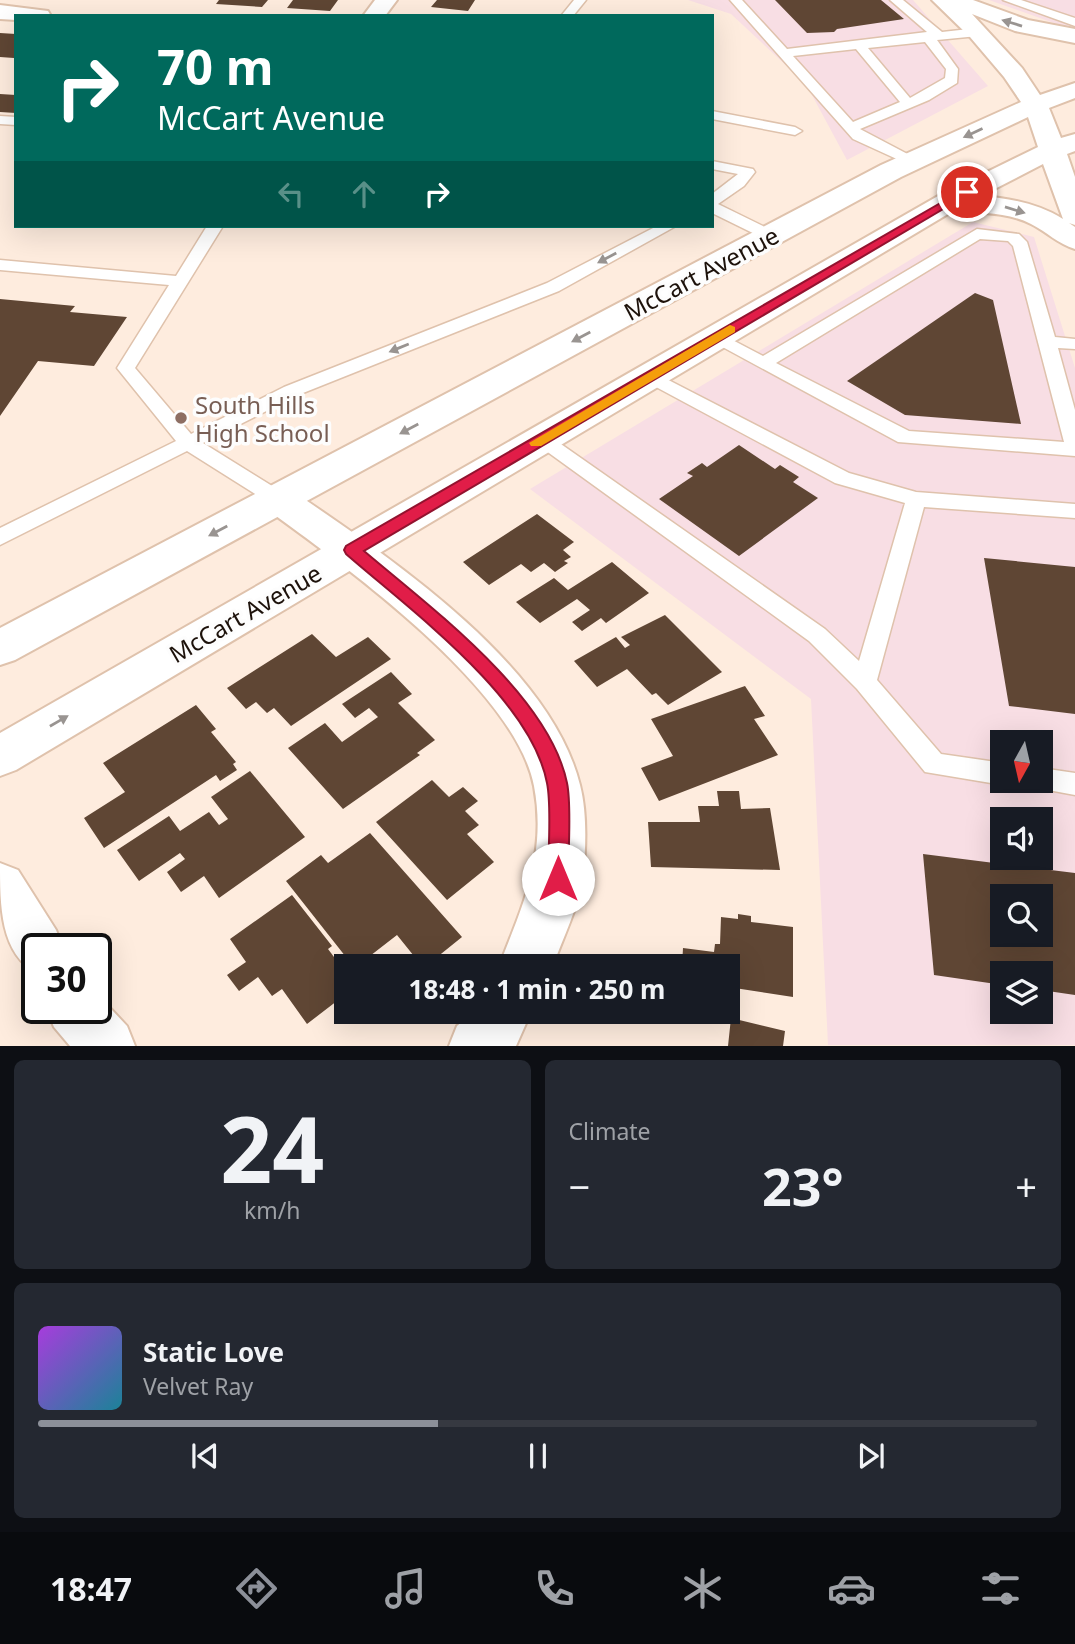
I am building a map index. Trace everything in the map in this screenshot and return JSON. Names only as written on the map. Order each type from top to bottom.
[{"type":"main road","points":[[943,0],[978,32],[1014,73],[1064,146],[1075,216]]},
{"type":"main road","points":[[952,0],[1023,26],[1075,36]]},
{"type":"main road","points":[[0,12],[20,14]]},
{"type":"main road","name":"McCart Avenue","points":[[0,648],[912,162],[1035,105],[1075,90]]},
{"type":"main road","name":"McCart Avenue","points":[[0,756],[948,202],[1064,146]]},
{"type":"main road","points":[[948,202],[1002,206],[1027,213],[1040,217],[1075,240]]},
{"type":"main road","points":[[278,499],[352,550],[464,646],[511,698],[540,739],[557,784],[558,879],[530,954]]},
{"type":"main road","points":[[0,886],[28,933]]},
{"type":"main road","points":[[88,1024],[107,1045]]},
{"type":"main road","points":[[477,1045],[497,1024]]},
{"type":"lane","points":[[569,14],[580,0]]},
{"type":"lane","points":[[736,0],[858,136],[912,162]]},
{"type":"lane","points":[[851,128],[908,104],[952,80],[952,69],[931,32],[896,0]]},
{"type":"lane","points":[[1009,0],[1075,22]]},
{"type":"lane","points":[[786,53],[931,32],[978,32]]},
{"type":"lane","points":[[858,44],[908,104]]},
{"type":"lane","points":[[714,115],[795,131]]},
{"type":"lane","points":[[714,165],[748,172],[739,183],[714,200]]},
{"type":"lane","points":[[714,208],[771,236]]},
{"type":"lane","points":[[214,228],[126,368],[188,443],[278,499]]},
{"type":"lane","points":[[0,537],[291,391],[553,287],[663,228]]},
{"type":"lane","points":[[715,338],[905,437],[1075,447],[1021,245],[1013,237],[978,233],[763,363]]},
{"type":"lane","points":[[0,265],[178,281]]},
{"type":"lane","points":[[1048,342],[1075,344]]},
{"type":"lane","points":[[649,376],[842,478],[916,499],[1075,511]]},
{"type":"lane","points":[[541,440],[817,635],[865,682],[933,764],[990,772]]},
{"type":"lane","points":[[865,682],[916,499]]},
{"type":"lane","points":[[1054,781],[1075,784]]},
{"type":"shaded area","points":[[688,0],[913,0],[988,86],[847,160],[806,84],[731,14]]},
{"type":"shaded area","points":[[989,0],[1075,0],[1075,29],[1068,28]]},
{"type":"shaded area","points":[[973,222],[1034,237],[1075,368],[1075,1045],[828,1045],[811,699],[530,489]]},
{"type":"building","points":[[219,0],[268,0],[262,7],[216,4]]},
{"type":"building","points":[[293,0],[338,0],[330,11],[287,8]]},
{"type":"building","points":[[437,0],[475,0],[468,11],[431,7]]},
{"type":"building","points":[[775,0],[881,0],[904,19],[837,29],[834,32],[807,33]]},
{"type":"building","points":[[0,33],[14,34],[14,58],[0,57]]},
{"type":"building","points":[[0,94],[14,95],[14,113],[0,112]]},
{"type":"building","points":[[975,293],[993,300],[1021,424],[905,415],[847,381]]},
{"type":"building","points":[[0,299],[75,306],[70,312],[127,317],[94,366],[38,361],[0,416]]},
{"type":"building","points":[[739,445],[775,469],[780,465],[799,477],[793,482],[818,498],[739,556],[659,499],[693,476],[687,473],[702,463],[707,467]]},
{"type":"building","points":[[537,514],[574,542],[563,550],[571,557],[564,561],[568,563],[555,572],[544,563],[531,572],[521,564],[489,585],[463,562]]},
{"type":"building","points":[[984,558],[1075,567],[1075,714],[1009,706]]},
{"type":"building","points":[[612,562],[649,593],[606,623],[601,618],[582,631],[572,622],[590,610],[577,599],[540,623],[516,602],[554,578],[568,590]]},
{"type":"building","points":[[665,615],[722,672],[668,705],[656,693],[652,695],[627,669],[597,687],[574,661],[616,637],[625,648],[630,645],[621,637]]},
{"type":"building","points":[[312,634],[336,657],[368,637],[391,659],[291,726],[274,708],[267,713],[256,702],[246,709],[227,688]]},
{"type":"building","points":[[391,672],[412,694],[398,703],[435,740],[417,753],[420,755],[343,809],[288,748],[325,723],[342,742],[378,717],[369,708],[355,718],[342,704]]},
{"type":"building","points":[[745,686],[765,716],[754,719],[778,755],[659,801],[641,768],[673,756],[651,719]]},
{"type":"building","points":[[196,705],[216,729],[211,732],[236,762],[233,764],[237,770],[220,781],[216,775],[104,848],[84,818],[125,792],[103,763]]},
{"type":"building","points":[[250,771],[305,837],[219,898],[204,876],[181,892],[167,872],[185,859],[180,853],[139,881],[117,850],[169,816],[180,831],[209,812],[219,825],[228,819],[211,797]]},
{"type":"building","points":[[432,780],[449,797],[463,787],[478,801],[465,811],[479,825],[467,834],[494,862],[447,900],[376,822]]},
{"type":"building","points":[[717,791],[739,791],[741,809],[770,808],[780,870],[651,867],[648,822],[700,822],[698,806],[719,806]]},
{"type":"building","points":[[370,833],[462,937],[441,954],[412,954],[397,935],[372,954],[344,954],[286,881],[321,855],[328,863]]},
{"type":"building","points":[[923,854],[990,862],[990,870],[1051,870],[1075,873],[1075,995],[1053,992],[1053,961],[990,961],[990,983],[934,975]]},
{"type":"building","points":[[292,895],[332,946],[328,949],[334,957],[334,1003],[307,1024],[282,989],[272,996],[258,977],[239,991],[227,975],[246,962],[230,939]]},
{"type":"building","points":[[738,914],[751,916],[751,922],[793,927],[793,997],[740,989],[740,954],[683,954],[683,948],[714,952],[715,944],[720,944],[721,917],[738,919]]},
{"type":"building","points":[[740,1020],[785,1031],[783,1046],[728,1046],[730,1024],[740,1024]]},
{"type":"slow traffic","points":[[536,443],[730,329]]},
{"type":"place","name":"South Hills High School","points":[[181,418]]},
{"type":"route","points":[[558,879],[557,784],[540,739],[511,698],[464,646],[352,550],[967,192]]}]
